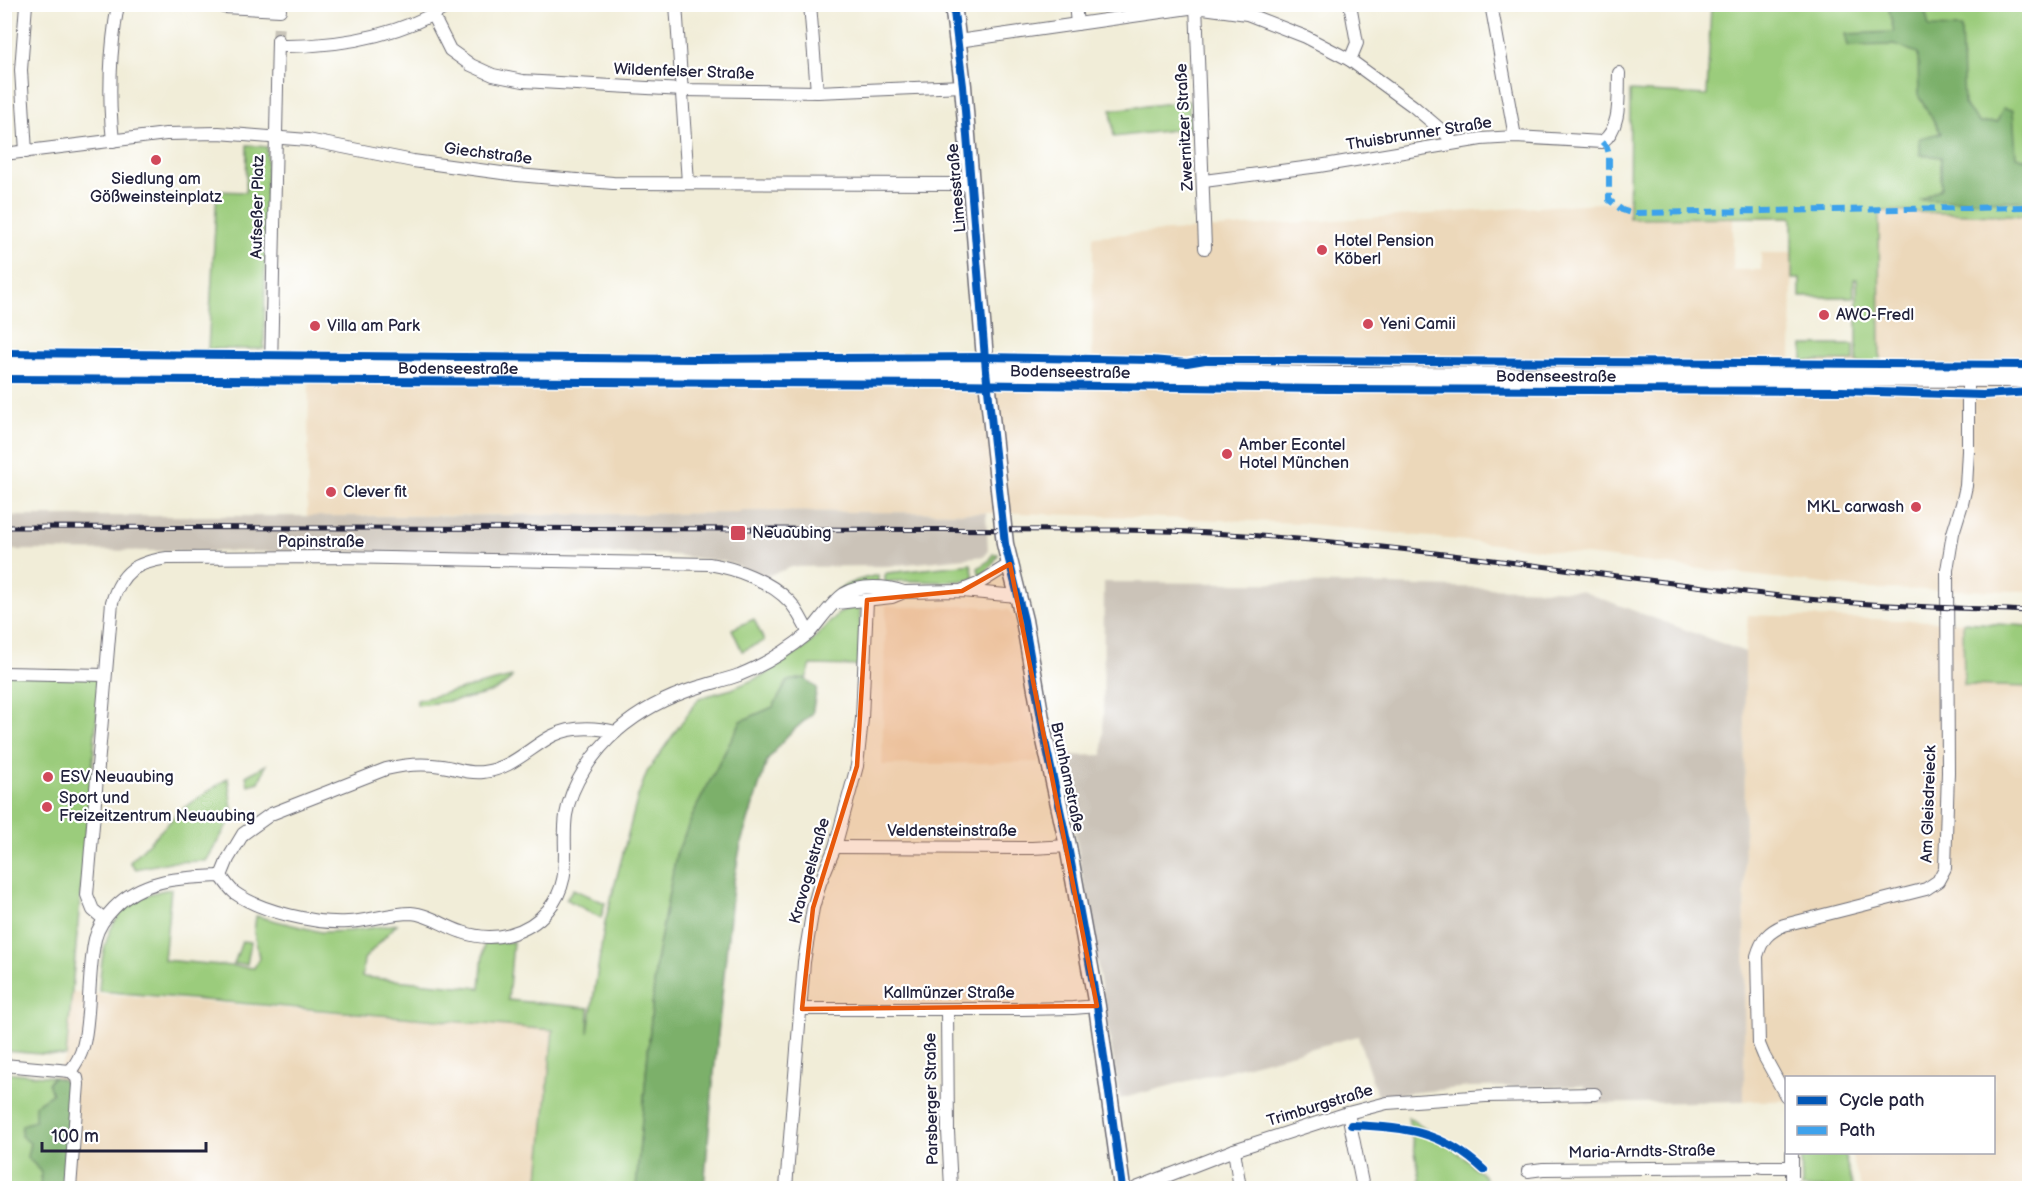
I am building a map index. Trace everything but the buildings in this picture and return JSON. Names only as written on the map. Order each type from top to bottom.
[{"type":"main road","name":"Bodenseestraße","points":[[4,367],[986,370],[1345,376],[2030,378]]},
{"type":"street","points":[[26,4],[21,70],[26,152]]},
{"type":"street","points":[[113,141],[110,74],[118,4]]},
{"type":"street","points":[[223,4],[223,7],[280,7],[279,24]]},
{"type":"street","name":"Aufseßer Platz","points":[[271,368],[278,43],[312,46],[370,38],[433,16],[452,4]]},
{"type":"street","points":[[676,4],[688,183]]},
{"type":"street","points":[[810,4],[817,92]]},
{"type":"street","name":"Limesstraße","points":[[953,4],[963,86],[986,370]]},
{"type":"street","points":[[1075,4],[1077,24]]},
{"type":"street","points":[[1350,4],[1357,44],[1350,60]]},
{"type":"street","points":[[1491,4],[1515,137]]},
{"type":"street","points":[[958,41],[1196,6],[1247,15],[1306,37],[1350,60],[1413,106],[1453,143]]},
{"type":"street","name":"Zwernitzer Straße","points":[[1196,6],[1205,248]]},
{"type":"street","name":"Wildenfelser Straße","points":[[433,16],[450,50],[471,65],[493,75],[523,81],[683,90],[817,92],[963,86]]},
{"type":"street","name":"Thuisbrunner Straße","points":[[1204,181],[1319,166],[1453,143],[1515,137],[1602,142],[1608,138],[1616,123],[1619,73]]},
{"type":"street","name":"Giechstraße","points":[[4,154],[166,134],[219,134],[276,136],[308,140],[413,161],[517,175],[613,183],[970,184]]},
{"type":"street","name":"Brunhamstraße","points":[[986,370],[1004,536],[1024,620],[1097,1006],[1122,1188]]},
{"type":"street","name":"Am Gleisdreieck","points":[[1785,1094],[1759,1044],[1757,956],[1761,942],[1771,931],[1784,925],[1926,889],[1938,881],[1945,868],[1948,772],[1947,561],[1966,486],[1968,378]]},
{"type":"street","name":"Papinstraße","points":[[104,919],[93,910],[87,895],[112,602],[124,577],[134,567],[147,561],[167,558],[338,557],[709,564],[745,573],[770,587],[789,601],[809,633]]},
{"type":"street","points":[[962,591],[1010,564]]},
{"type":"street","points":[[220,876],[233,892],[249,902],[323,921],[348,922],[413,913],[461,932],[484,938],[515,933],[527,927],[547,911],[560,892],[566,867],[566,813],[573,792],[584,771],[597,752],[616,732],[652,705],[695,688],[741,674],[789,649],[809,633],[846,592],[856,589],[892,588],[904,592],[962,591],[1017,596]]},
{"type":"street","points":[[836,603],[856,599],[892,597],[904,592]]},
{"type":"street","name":"Kravogelstraße","points":[[786,1188],[804,962],[813,908],[820,883],[835,847],[857,766],[862,719],[867,600]]},
{"type":"street","points":[[4,673],[105,675]]},
{"type":"street","points":[[220,876],[243,834],[270,814],[386,769],[406,764],[424,764],[466,772],[482,772],[500,769],[524,757],[553,736],[568,730],[593,728],[616,732]]},
{"type":"street","name":"Veldensteinstraße","points":[[835,847],[1032,848],[1068,846]]},
{"type":"street","points":[[70,1071],[78,1061],[86,1042],[96,936],[104,919],[120,901],[150,883],[220,876]]},
{"type":"street","name":"Kallmünzer Straße","points":[[802,1009],[1063,1009],[1097,1006]]},
{"type":"street","name":"Parsberger Straße","points":[[946,1009],[951,1188]]},
{"type":"street","points":[[4,1065],[70,1071],[77,1078],[70,1188]]},
{"type":"street","name":"Trimburgstraße","points":[[1136,1188],[1234,1150],[1348,1113],[1387,1103],[1439,1098],[1595,1094]]},
{"type":"street","points":[[1348,1113],[1363,1188]]},
{"type":"street","points":[[1234,1150],[1240,1188]]},
{"type":"street","points":[[1792,1154],[1792,1188]]},
{"type":"street","name":"Maria-Arndts-Straße","points":[[1528,1171],[1792,1167]]},
{"type":"highlighted area","points":[[1010,564],[1097,1006],[802,1009],[813,908],[857,766],[867,600],[962,591]]},
{"type":"shaded area","points":[[1628,201],[1629,218],[1733,216],[1733,270],[1761,270],[1761,253],[1792,253],[1791,361],[1879,360],[1879,211],[2029,216],[2029,591],[1865,589],[1302,523],[1016,513],[741,511],[740,513],[307,516],[309,378],[435,377],[1092,388],[1093,236]]},
{"type":"shaded area","points":[[741,511],[986,513],[988,550],[985,556],[887,566],[792,567],[764,577],[728,562],[665,554],[5,550],[5,516],[402,516],[739,513]]},
{"type":"shaded area","points":[[1104,582],[1356,584],[1581,591],[1745,652],[1744,1101],[1586,1104],[1584,1086],[1470,1087],[1377,1096],[1358,1036],[1120,1099],[1062,756],[1103,755]]},
{"type":"shaded area","points":[[886,605],[899,607],[976,606],[1008,610],[1016,620],[1040,762],[882,765]]},
{"type":"shaded area","points":[[1748,615],[1963,622],[1964,685],[2029,687],[2029,1188],[1861,1188],[1851,1154],[1995,1154],[1995,1076],[1785,1076],[1785,1101],[1744,1101],[1745,652]]},
{"type":"shaded area","points":[[72,992],[553,1030],[538,1188],[44,1188],[53,1081],[66,1056]]},
{"type":"green space","points":[[1711,5],[2029,5],[2029,216],[1879,211],[1880,363],[1857,363],[1857,279],[1854,279],[1854,297],[1800,297],[1800,279],[1792,279],[1792,217],[1629,218],[1630,91],[1707,95]]},
{"type":"green space","points":[[1888,5],[1924,5],[1929,27],[1961,28],[1964,104],[1979,123],[1997,122],[2003,108],[2013,110],[2016,156],[2029,160],[2029,201],[1921,200],[1941,188],[1941,157],[1920,155],[1920,138],[1941,133],[1919,97],[1918,53],[1894,45],[1848,46],[1845,34],[1894,32]]},
{"type":"green space","points":[[1189,101],[1190,128],[1114,137],[1111,110]]},
{"type":"green space","points":[[247,145],[267,147],[264,349],[208,349],[217,191],[246,192]]},
{"type":"green space","points":[[1803,345],[1854,345],[1854,361],[1803,361]]},
{"type":"green space","points":[[993,554],[998,554],[995,561],[980,576],[978,568],[990,560]]},
{"type":"green space","points":[[971,564],[974,578],[952,581],[885,582],[887,573]]},
{"type":"green space","points":[[878,575],[878,583],[818,615],[815,613],[842,587],[857,580]]},
{"type":"green space","points":[[860,605],[859,666],[811,665],[806,679],[788,681],[773,707],[741,721],[696,808],[676,855],[656,962],[636,1188],[538,1188],[553,1030],[99,991],[100,972],[107,938],[123,911],[135,901],[171,889],[164,960],[254,968],[259,958],[254,932],[256,916],[321,932],[350,931],[397,924],[364,959],[362,977],[480,988],[484,943],[513,942],[508,1000],[589,1008],[588,1033],[605,922],[638,796],[647,772],[699,698],[732,689],[764,675],[805,648],[838,614]]},
{"type":"green space","points":[[754,619],[764,641],[742,651],[732,629]]},
{"type":"green space","points":[[1963,622],[2029,626],[2029,687],[1964,685]]},
{"type":"green space","name":"ESV Neuaubing","points":[[5,671],[101,671],[66,1056],[5,1051]]},
{"type":"green space","points":[[512,677],[495,690],[482,695],[417,705],[417,700]]},
{"type":"green space","points":[[804,678],[817,688],[812,714],[787,736],[767,761],[741,843],[733,886],[704,1188],[636,1188],[656,962],[676,855],[696,808],[741,721],[773,707],[788,681]]},
{"type":"green space","points":[[266,765],[259,782],[248,785],[246,776]]},
{"type":"green space","points":[[228,778],[233,816],[206,861],[170,862],[136,869],[130,862],[181,810]]},
{"type":"green space","points":[[573,889],[605,903],[601,918],[566,899]]},
{"type":"green space","points":[[242,941],[251,942],[247,964],[234,964]]},
{"type":"green space","points":[[4,1072],[54,1077],[50,1080],[52,1094],[44,1188],[5,1188]]},
{"type":"green space","points":[[54,1077],[62,1079],[72,1092],[63,1188],[40,1188],[41,1171],[27,1157],[30,1143],[21,1136],[22,1125],[35,1121],[35,1105],[52,1094],[48,1083]]},
{"type":"green space","points":[[1408,1117],[1460,1154],[1485,1177],[1484,1188],[1422,1188]]},
{"type":"green space","points":[[1801,1154],[1844,1154],[1853,1188],[1802,1188]]},
{"type":"tunnel","points":[[278,40],[279,24]]},
{"type":"railway","points":[[4,527],[1116,530],[1203,533],[1376,546],[1836,602],[2030,611]]},
{"type":"marked path","points":[[1602,142],[1609,154],[1609,200],[1622,210],[1631,213],[2030,207]]},
{"type":"cycle path","points":[[953,4],[963,86],[986,371],[1005,544],[1024,620],[1044,736],[1068,846],[1097,1006],[1122,1188]]},
{"type":"cycle path","points":[[4,353],[696,359],[985,357],[1151,360],[1187,363],[1205,360],[1285,360],[2030,365]]},
{"type":"cycle path","points":[[4,379],[1842,391],[1983,395],[2030,392]]},
{"type":"cycle path","points":[[1351,1125],[1389,1127],[1438,1139],[1468,1157],[1484,1170]]},
{"type":"place","name":"Siedlung am Gößweinsteinplatz","points":[[156,160]]},
{"type":"place","name":"Hotel Pension Köberl","points":[[1322,250]]},
{"type":"place","name":"AWO-Fredl","points":[[1824,315]]},
{"type":"place","name":"Yeni Camii","points":[[1368,324]]},
{"type":"place","name":"Villa am Park","points":[[315,326]]},
{"type":"place","name":"Amber Econtel Hotel München","points":[[1227,454]]},
{"type":"place","name":"Clever fit","points":[[331,492]]},
{"type":"place","name":"MKL carwash","points":[[1916,507]]},
{"type":"place","name":"Neuaubing","points":[[738,533]]},
{"type":"place","name":"ESV Neuaubing","points":[[48,777]]},
{"type":"place","name":"Sport und Freizeitzentrum Neuaubing","points":[[47,807]]}]
